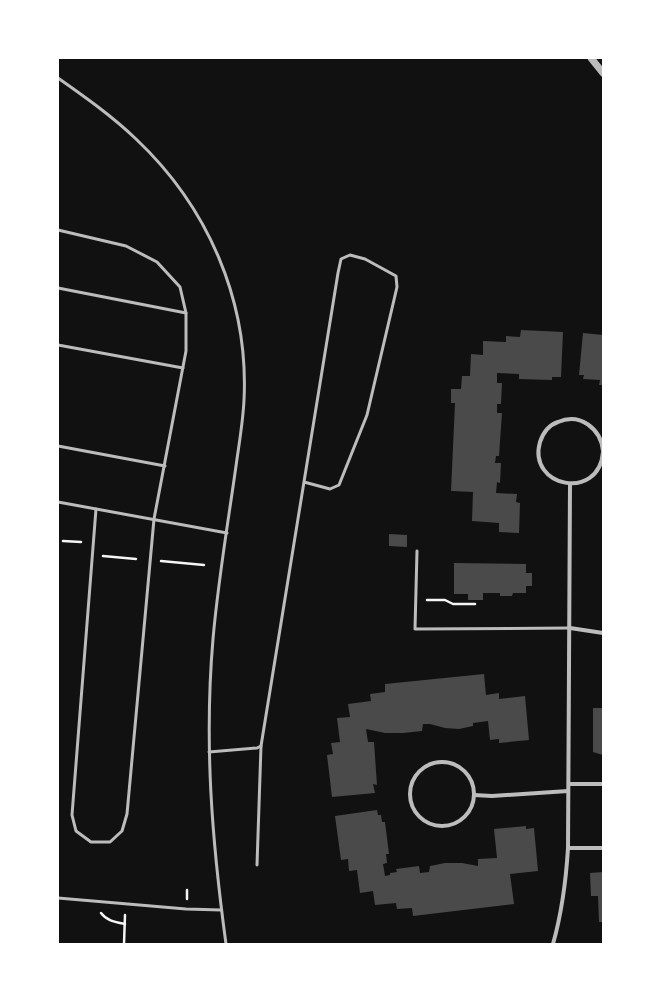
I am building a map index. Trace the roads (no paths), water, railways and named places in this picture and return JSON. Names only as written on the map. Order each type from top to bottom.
[{"type":"street","points":[[591,58],[603,73]]},
{"type":"street","points":[[571,419],[584,422],[594,429],[601,440],[603,452],[601,464],[593,475],[582,482],[570,484],[552,478],[541,463],[539,457],[540,444],[544,433],[553,424],[571,419]]},
{"type":"street","points":[[554,944],[564,896],[568,848],[570,484]]},
{"type":"street","points":[[570,628],[603,633]]},
{"type":"street","points":[[443,762],[455,765],[466,772],[472,783],[474,795],[471,808],[464,818],[453,824],[440,826],[428,823],[418,816],[411,805],[410,792],[413,780],[420,770],[431,764],[443,762]]},
{"type":"street","points":[[569,784],[603,784]]},
{"type":"street","points":[[474,795],[492,796],[568,791]]},
{"type":"street","points":[[568,848],[603,848]]},
{"type":"lane","points":[[58,78],[109,116],[136,139],[172,177],[201,219],[213,243],[223,267],[238,322],[244,374],[244,402],[217,600],[213,638],[209,711],[209,752],[214,840],[226,944]]},
{"type":"lane","points":[[58,230],[126,246],[157,262],[180,287],[186,314],[186,351],[154,519],[128,814],[122,831],[110,842],[90,842],[76,831],[72,815],[96,509]]},
{"type":"lane","points":[[257,864],[261,746],[338,273],[341,259],[350,255],[365,259],[396,276],[397,287],[366,415],[339,486],[330,489],[304,482]]},
{"type":"lane","points":[[58,288],[186,314]]},
{"type":"lane","points":[[58,345],[183,368]]},
{"type":"lane","points":[[58,446],[165,466]]},
{"type":"lane","points":[[58,502],[227,533]]},
{"type":"lane","points":[[417,551],[416,629],[570,628]]},
{"type":"lane","points":[[209,752],[257,748],[261,746]]},
{"type":"lane","points":[[58,898],[186,909],[222,910]]}]
